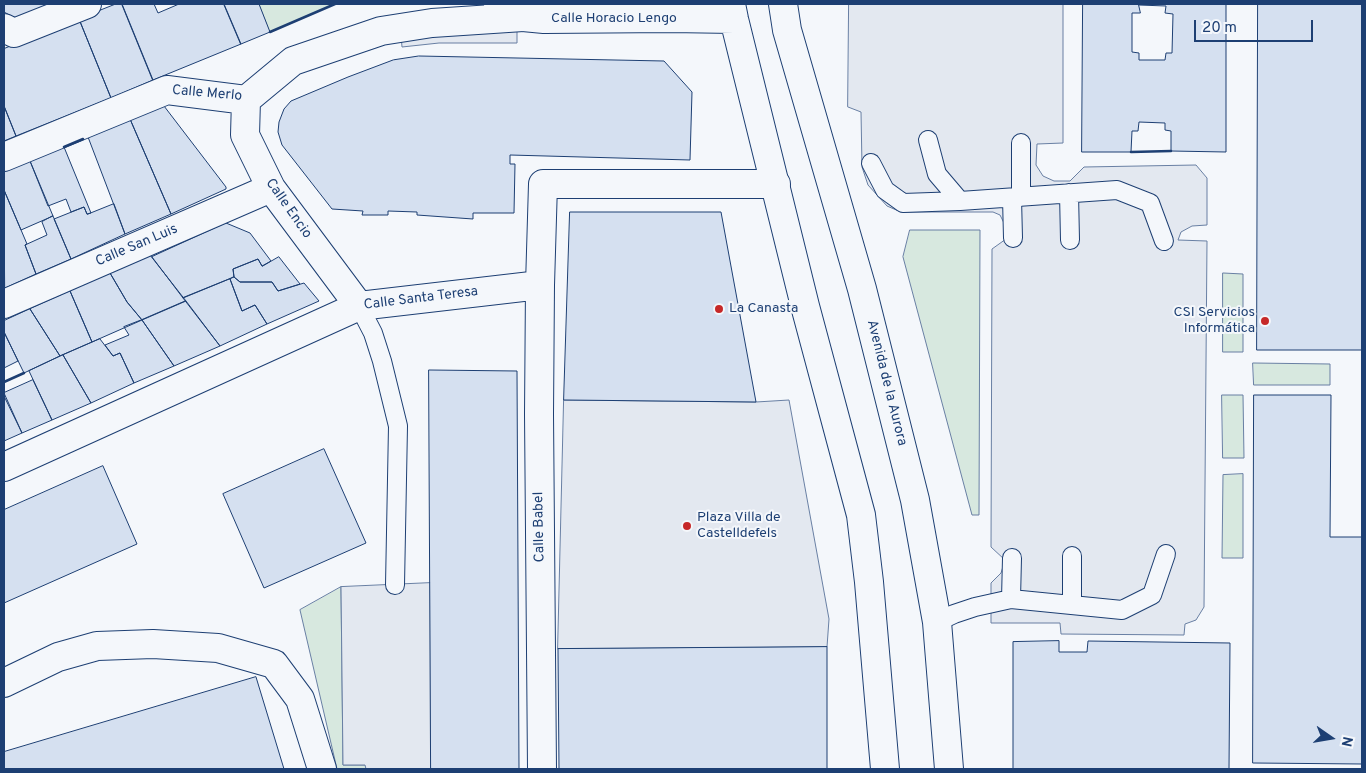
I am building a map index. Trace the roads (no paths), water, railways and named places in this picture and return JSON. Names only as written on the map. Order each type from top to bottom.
[{"type":"street","points":[[4,28],[14,33],[87,4]]},
{"type":"street","name":"Calle Horacio Lengo","points":[[498,4],[523,17],[544,19],[671,18],[737,9]]},
{"type":"street","name":"Avenida de la Aurora","points":[[783,4],[787,30],[862,289],[915,500],[937,622],[949,769]]},
{"type":"street","points":[[737,9],[807,315],[861,515],[869,582],[885,769]]},
{"type":"street","name":"Calle Merlo","points":[[4,157],[167,90],[246,100],[293,61],[381,31],[432,23],[523,17]]},
{"type":"street","name":"Calle Encio","points":[[246,100],[244,135],[271,188],[359,306]]},
{"type":"street","points":[[540,285],[543,184],[776,184]]},
{"type":"street","name":"Calle San Luis","points":[[4,304],[271,188]]},
{"type":"street","name":"Calle Santa Teresa","points":[[4,467],[359,306],[540,285]]},
{"type":"street","name":"Calle Babel","points":[[540,285],[539,414],[542,769]]},
{"type":"street","points":[[4,683],[58,657],[97,646],[153,644],[218,648],[274,664],[300,698],[322,769]]},
{"type":"lane","points":[[928,140],[937,174],[960,201]]},
{"type":"lane","points":[[1013,238],[1021,143]]},
{"type":"lane","points":[[870,163],[885,190],[903,203],[1117,190],[1150,204],[1164,241]]},
{"type":"lane","points":[[1069,193],[1070,240]]},
{"type":"lane","points":[[359,306],[373,334],[382,361],[398,426],[395,585]]},
{"type":"lane","points":[[937,622],[976,607],[1011,599],[1122,610],[1152,595],[1166,554]]},
{"type":"lane","points":[[1072,556],[1072,605]]},
{"type":"lane","points":[[1011,599],[1012,558]]},
{"type":"place","name":"La Canasta","points":[[719,309]]},
{"type":"place","name":"CSI Servicios Informática","points":[[1265,321]]},
{"type":"place","name":"Plaza Villa de Castelldefels","points":[[687,526]]}]
